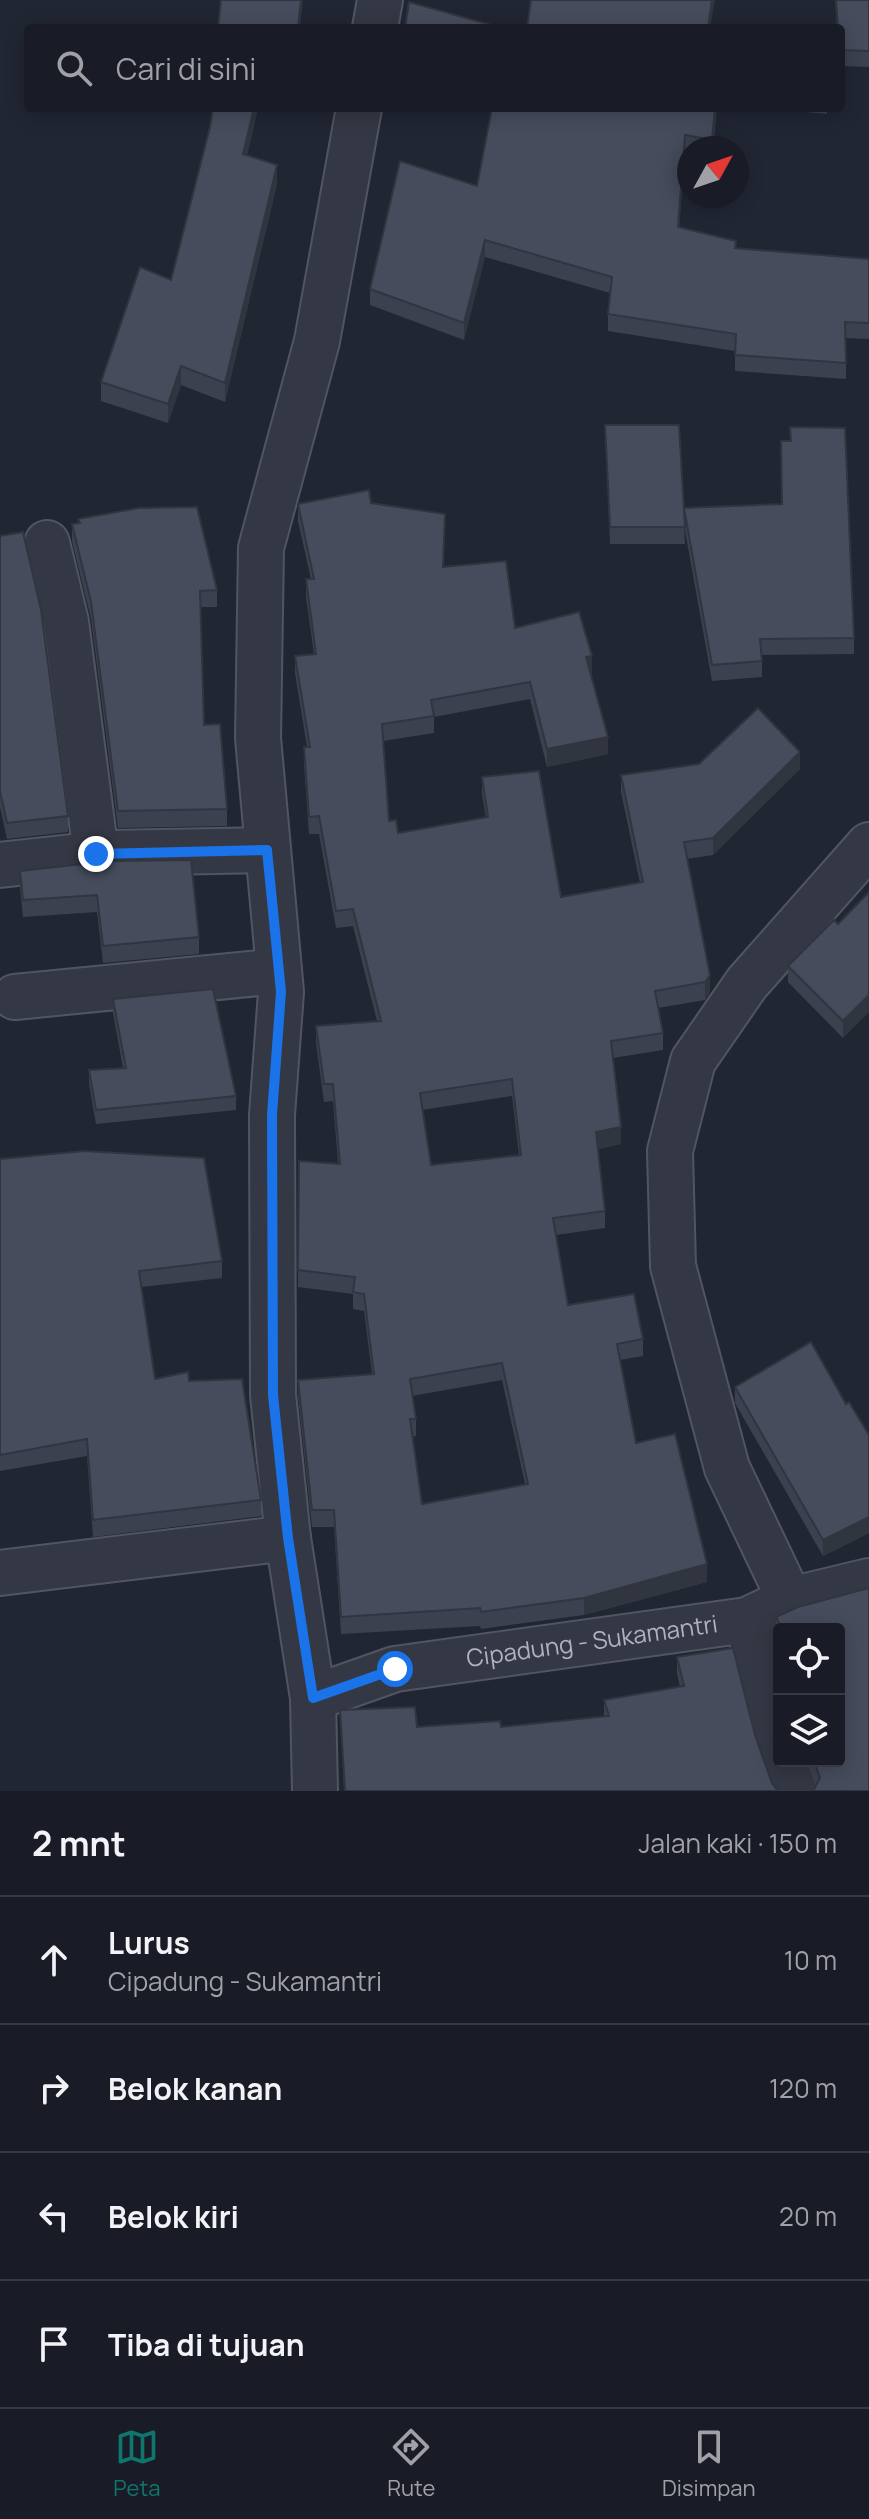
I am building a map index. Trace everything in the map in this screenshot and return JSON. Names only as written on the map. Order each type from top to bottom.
[{"type":"street","points":[[376,24],[380,0]]},
{"type":"street","points":[[315,1791],[313,1698],[288,1538],[273,1395],[272,1115],[281,992],[258,738],[261,548],[317,341],[358,112]]},
{"type":"street","points":[[47,543],[66,622],[96,854]]},
{"type":"street","points":[[790,1600],[727,1468],[715,1424],[673,1266],[670,1151],[693,1061],[747,983],[869,845]]},
{"type":"street","points":[[0,865],[96,854],[267,850]]},
{"type":"street","points":[[15,997],[279,971]]},
{"type":"street","points":[[0,1573],[288,1538]]},
{"type":"street","name":"Cipadung - Sukamantri","points":[[313,1698],[395,1669],[747,1620],[790,1600],[869,1581]]},
{"type":"street","points":[[747,1620],[773,1722]]},
{"type":"street","points":[[786,1767],[795,1791]]},
{"type":"building","points":[[221,0],[301,0],[298,24],[218,24]]},
{"type":"building","points":[[531,0],[712,0],[709,24],[528,24]]},
{"type":"building","points":[[836,0],[869,0],[869,51],[845,50],[845,24],[838,24]]},
{"type":"building","points":[[409,2],[488,24],[406,24]]},
{"type":"building","points":[[212,112],[253,112],[243,154],[277,165],[225,383],[181,366],[168,404],[101,382],[140,267],[171,280]]},
{"type":"building","points":[[491,112],[715,112],[712,136],[677,136],[678,227],[736,241],[735,248],[869,259],[869,323],[845,322],[846,363],[735,355],[736,334],[608,314],[612,277],[485,240],[464,323],[370,289],[400,161],[477,186]]},
{"type":"building","points":[[605,425],[679,425],[685,527],[610,527]]},
{"type":"building","points":[[790,427],[845,428],[854,638],[760,639],[762,661],[712,665],[684,508],[782,504],[781,441],[791,441]]},
{"type":"building","points":[[369,490],[371,503],[445,514],[443,567],[506,561],[515,628],[579,612],[592,656],[586,657],[608,737],[547,749],[530,682],[431,700],[434,716],[382,724],[389,821],[396,820],[398,833],[488,817],[482,777],[539,771],[561,897],[643,882],[621,775],[699,764],[758,708],[800,752],[713,838],[684,842],[710,975],[705,982],[655,991],[663,1033],[611,1041],[621,1127],[596,1132],[605,1211],[553,1218],[568,1305],[634,1294],[643,1339],[617,1344],[636,1443],[675,1434],[707,1564],[584,1598],[481,1612],[480,1608],[341,1617],[334,1510],[312,1510],[298,1380],[374,1374],[364,1294],[353,1292],[355,1277],[298,1270],[299,1161],[340,1164],[333,1084],[324,1084],[316,1026],[381,1021],[353,909],[336,911],[319,816],[309,817],[304,747],[310,747],[295,656],[316,654],[306,579],[314,579],[298,504]],"holes":[[[512,1079],[521,1155],[431,1165],[420,1093]],[[502,1363],[528,1484],[422,1504],[410,1419],[416,1419],[410,1379]]]},
{"type":"building","points":[[197,507],[217,590],[200,591],[204,725],[220,724],[227,809],[118,811],[91,602],[72,524],[80,523],[78,519],[139,508]]},
{"type":"building","points":[[23,532],[41,610],[68,816],[7,823],[0,791],[0,536]]},
{"type":"building","points":[[191,860],[199,937],[103,946],[97,895],[23,900],[20,871],[110,861]]},
{"type":"building","points":[[869,892],[869,995],[843,1021],[788,966],[834,920],[838,924]]},
{"type":"building","points":[[213,989],[236,1096],[96,1110],[89,1070],[126,1068],[113,999]]},
{"type":"building","points":[[84,1151],[204,1158],[222,1261],[139,1271],[155,1379],[188,1372],[189,1381],[242,1379],[261,1500],[93,1520],[87,1439],[0,1455],[0,1159]]},
{"type":"building","points":[[811,1342],[846,1404],[849,1402],[869,1435],[869,1517],[823,1540],[735,1387]]},
{"type":"building","points":[[869,1588],[869,1791],[813,1791],[820,1778],[816,1767],[845,1767],[845,1623],[779,1623],[776,1617],[798,1607]]},
{"type":"building","points":[[733,1648],[755,1735],[772,1783],[778,1791],[345,1791],[340,1710],[415,1707],[417,1727],[500,1721],[501,1727],[609,1716],[604,1700],[684,1686],[677,1657]]},
{"type":"route","points":[[96,854],[267,850],[281,992],[272,1115],[275,1264],[273,1395],[288,1538],[313,1698],[395,1669]]}]
